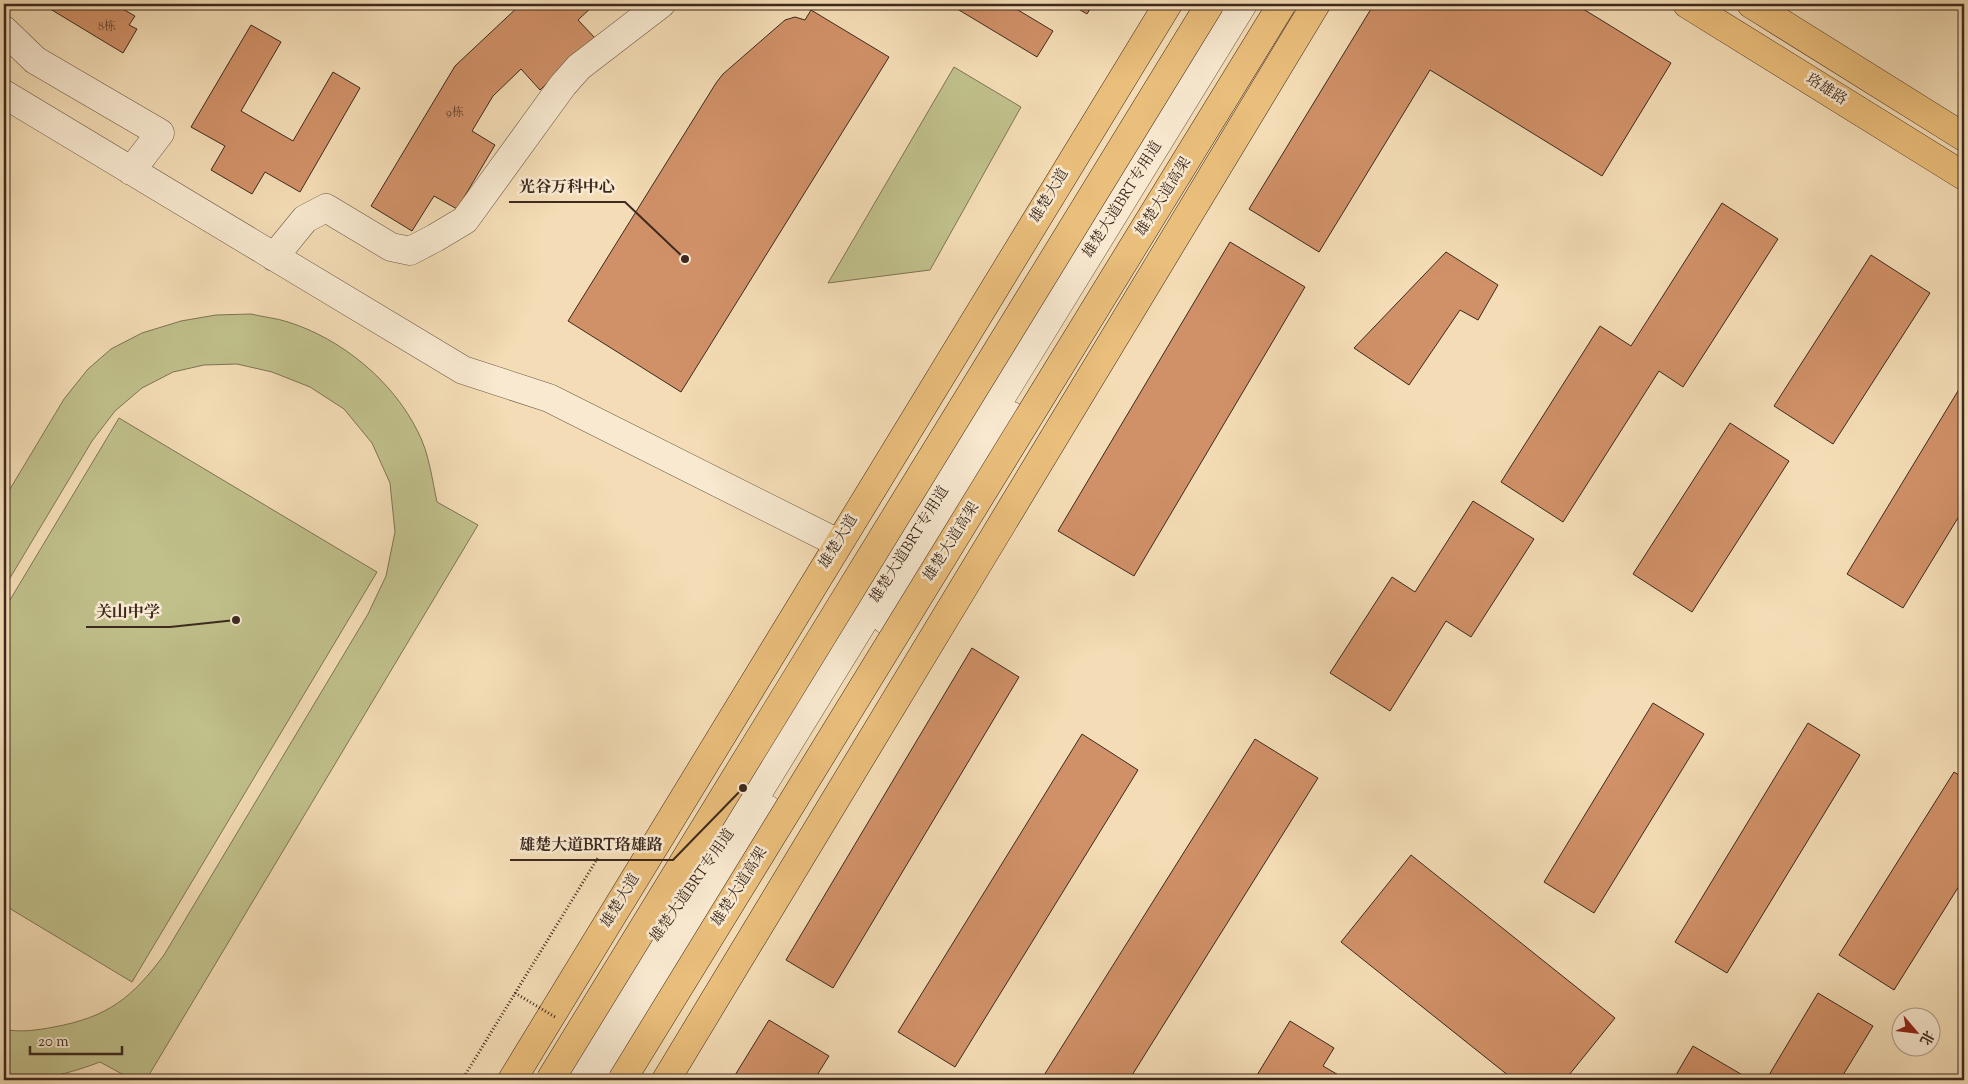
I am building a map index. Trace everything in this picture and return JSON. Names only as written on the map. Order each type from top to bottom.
[{"type":"main road","name":"雄楚大道","points":[[512,1080],[1168,4]]},
{"type":"main road","points":[[550,1080],[1210,4]]},
{"type":"main road","name":"雄楚大道高架","points":[[622,1080],[1282,4]]},
{"type":"main road","points":[[666,1080],[1316,4]]},
{"type":"main road","name":"珞雄路","points":[[1687,4],[1964,176]]},
{"type":"main road","points":[[1751,4],[1964,136]]},
{"type":"street","points":[[274,257],[305,219],[326,208],[390,248],[410,251],[465,220],[563,85],[579,66],[662,4]]},
{"type":"street","name":"雄楚大道BRT专用道","points":[[569,1080],[663,927],[756,796],[1243,4]]},
{"type":"street","name":"雄楚大道BRT专用道","points":[[601,1080],[756,827],[939,536],[1262,4]]},
{"type":"street","points":[[4,30],[35,60],[160,133],[131,171]]},
{"type":"street","points":[[4,94],[463,370],[549,398],[838,543]]},
{"type":"path","points":[[462,1080],[599,856]]},
{"type":"green space","points":[[954,67],[1021,107],[930,270],[828,283]]},
{"type":"green space","points":[[251,314],[279,319],[308,330],[328,339],[364,364],[395,396],[418,432],[430,466],[437,502],[478,525],[146,1080],[133,1080],[100,1062],[41,1078],[4,1078],[4,1029],[35,1030],[89,1018],[104,1011],[129,994],[141,983],[164,955],[368,614],[386,576],[395,532],[390,483],[372,443],[344,409],[310,387],[272,372],[237,364],[204,365],[173,372],[142,388],[115,411],[92,441],[4,588],[4,499],[64,399],[88,369],[111,349],[142,333],[181,321],[216,315]]},
{"type":"green space","points":[[119,418],[377,572],[132,982],[4,905],[4,610]]},
{"type":"building","points":[[42,4],[124,4],[121,8],[135,16],[129,25],[137,29],[123,53]]},
{"type":"building","points":[[521,4],[595,4],[578,20],[595,38],[540,90],[521,69],[493,96],[472,131],[495,145],[457,209],[434,196],[412,231],[371,206],[455,66]]},
{"type":"building","points":[[949,4],[1008,4],[1053,31],[1037,57]]},
{"type":"building","points":[[1070,4],[1093,4],[1087,14]]},
{"type":"building","points":[[1374,4],[1575,4],[1671,63],[1602,176],[1430,70],[1319,252],[1249,209]]},
{"type":"building","points":[[811,10],[889,57],[681,392],[568,321],[723,74],[785,20],[795,17],[805,20]]},
{"type":"building","points":[[251,25],[281,42],[241,111],[293,141],[333,72],[360,88],[300,192],[265,172],[252,194],[211,170],[225,146],[191,127]]},
{"type":"building","points":[[1722,203],[1778,239],[1683,387],[1659,371],[1563,522],[1501,482],[1600,326],[1631,346]]},
{"type":"building","points":[[1230,242],[1305,287],[1134,576],[1058,531]]},
{"type":"building","points":[[1446,252],[1498,285],[1478,320],[1460,310],[1409,385],[1354,348]]},
{"type":"building","points":[[1871,255],[1930,293],[1833,444],[1774,406]]},
{"type":"building","points":[[1964,381],[1964,508],[1903,608],[1847,574]]},
{"type":"building","points":[[1730,423],[1789,461],[1692,612],[1633,574]]},
{"type":"building","points":[[1473,501],[1534,539],[1471,637],[1446,621],[1390,711],[1330,673],[1392,577],[1415,592]]},
{"type":"building","points":[[972,648],[1019,677],[833,988],[786,960]]},
{"type":"building","points":[[1653,703],[1704,734],[1594,913],[1544,882]]},
{"type":"building","points":[[1808,723],[1860,755],[1727,973],[1675,942]]},
{"type":"building","points":[[1082,734],[1138,770],[955,1067],[898,1032]]},
{"type":"building","points":[[1255,739],[1318,778],[1129,1080],[1041,1080]]},
{"type":"building","points":[[1954,772],[1964,778],[1964,878],[1894,990],[1839,955]]},
{"type":"building","points":[[1411,855],[1615,1018],[1565,1080],[1514,1080],[1341,942]]},
{"type":"building","points":[[1818,993],[1873,1026],[1840,1080],[1766,1080]]},
{"type":"building","points":[[769,1020],[829,1056],[814,1080],[732,1080]]},
{"type":"building","points":[[1290,1021],[1334,1048],[1323,1066],[1347,1080],[1254,1080]]},
{"type":"building","points":[[1693,1046],[1751,1080],[1673,1080]]},
{"type":"place","name":"光谷万科中心","points":[[685,259]]},
{"type":"place","name":"关山中学","points":[[236,620]]},
{"type":"place","name":"雄楚大道BRT珞雄路","points":[[743,788]]}]
